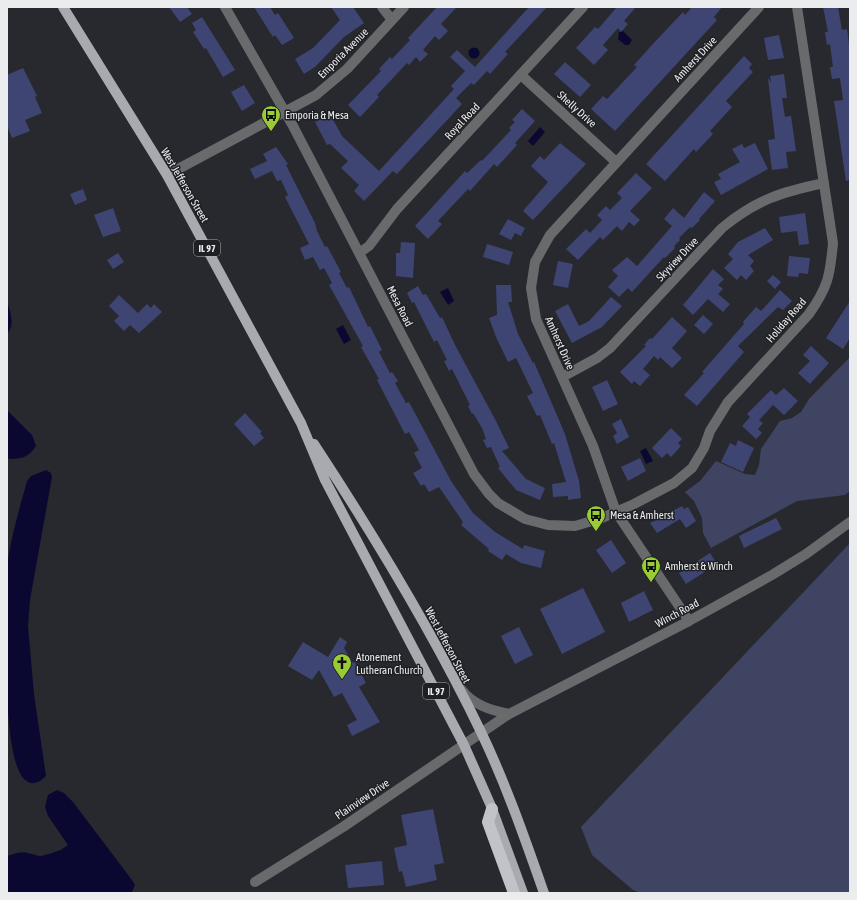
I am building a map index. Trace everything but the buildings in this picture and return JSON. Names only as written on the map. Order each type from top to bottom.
[{"type":"highway","points":[[492,809],[488,822],[514,893]]},
{"type":"main road","name":"West Jefferson Street","points":[[63,7],[167,176],[301,423],[366,523],[455,682],[481,732],[518,818],[544,893]]},
{"type":"main road","name":"West Jefferson Street","points":[[301,423],[324,480],[464,745],[492,809],[522,893]]},
{"type":"street","name":"Mesa Road","points":[[225,7],[286,113],[474,474],[489,494],[514,514],[548,525],[575,526],[616,512]]},
{"type":"street","points":[[382,7],[392,20]]},
{"type":"street","name":"Emporia Avenue","points":[[167,176],[286,113],[316,95],[333,82],[404,7]]},
{"type":"street","name":"Royal Road","points":[[359,253],[369,246],[396,209],[583,7]]},
{"type":"street","name":"Amherst Drive","points":[[689,621],[616,512],[593,446],[536,319],[531,288],[535,262],[550,235],[759,7]]},
{"type":"street","name":"Holiday Road","points":[[616,512],[674,483],[692,468],[704,448],[710,431],[728,402],[809,314],[820,299],[830,274],[833,243],[797,7]]},
{"type":"street","name":"Shelly Drive","points":[[521,75],[616,162]]},
{"type":"street","name":"Skyview Drive","points":[[562,377],[597,358],[610,348],[722,228],[734,218],[756,204],[775,195],[824,183]]},
{"type":"street","name":"Winch Road","points":[[481,732],[509,714],[689,621],[778,572],[850,522]]},
{"type":"street","points":[[455,682],[474,703],[493,711],[509,714]]},
{"type":"street","name":"Plainview Drive","points":[[255,882],[336,831],[481,732]]},
{"type":"shaded area","points":[[623,31],[632,40],[629,45],[625,45],[618,39],[619,32]]},
{"type":"shaded area","points":[[472,48],[476,48],[478,49],[478,57],[472,58],[469,55],[469,51]]},
{"type":"shaded area","points":[[540,127],[545,132],[533,146],[528,141]]},
{"type":"shaded area","points":[[448,288],[454,301],[448,305],[440,292]]},
{"type":"shaded area","points":[[7,302],[12,323],[7,334]]},
{"type":"shaded area","points":[[343,325],[351,340],[344,344],[336,329]]},
{"type":"shaded area","points":[[850,357],[850,491],[845,495],[797,501],[711,548],[703,533],[702,518],[694,501],[685,492],[700,481],[716,461],[745,474],[755,475],[759,465],[761,449],[780,421],[792,418],[801,412],[809,399]]},
{"type":"shaded area","points":[[7,410],[32,435],[36,446],[31,453],[18,459],[9,459],[7,457]]},
{"type":"shaded area","points":[[646,448],[653,461],[646,464],[640,451]]},
{"type":"shaded area","points":[[46,470],[51,473],[52,477],[30,600],[28,626],[34,694],[46,776],[31,783],[21,775],[14,756],[10,729],[7,700],[6,578],[12,537],[27,481],[31,476]]},
{"type":"shaded area","points":[[850,543],[850,893],[641,893],[633,890],[592,855],[581,827]]},
{"type":"shaded area","points":[[57,790],[64,793],[73,802],[132,880],[135,885],[132,892],[7,893],[7,856],[23,852],[42,856],[60,850],[68,845],[48,816],[45,807],[48,795]]},
{"type":"place","name":"Emporia & Mesa","points":[[271,132]]},
{"type":"place","name":"Mesa & Amherst","points":[[596,532]]},
{"type":"place","name":"Amherst & Winch","points":[[651,583]]},
{"type":"place","name":"Atonement Lutheran Church","points":[[342,680]]}]
